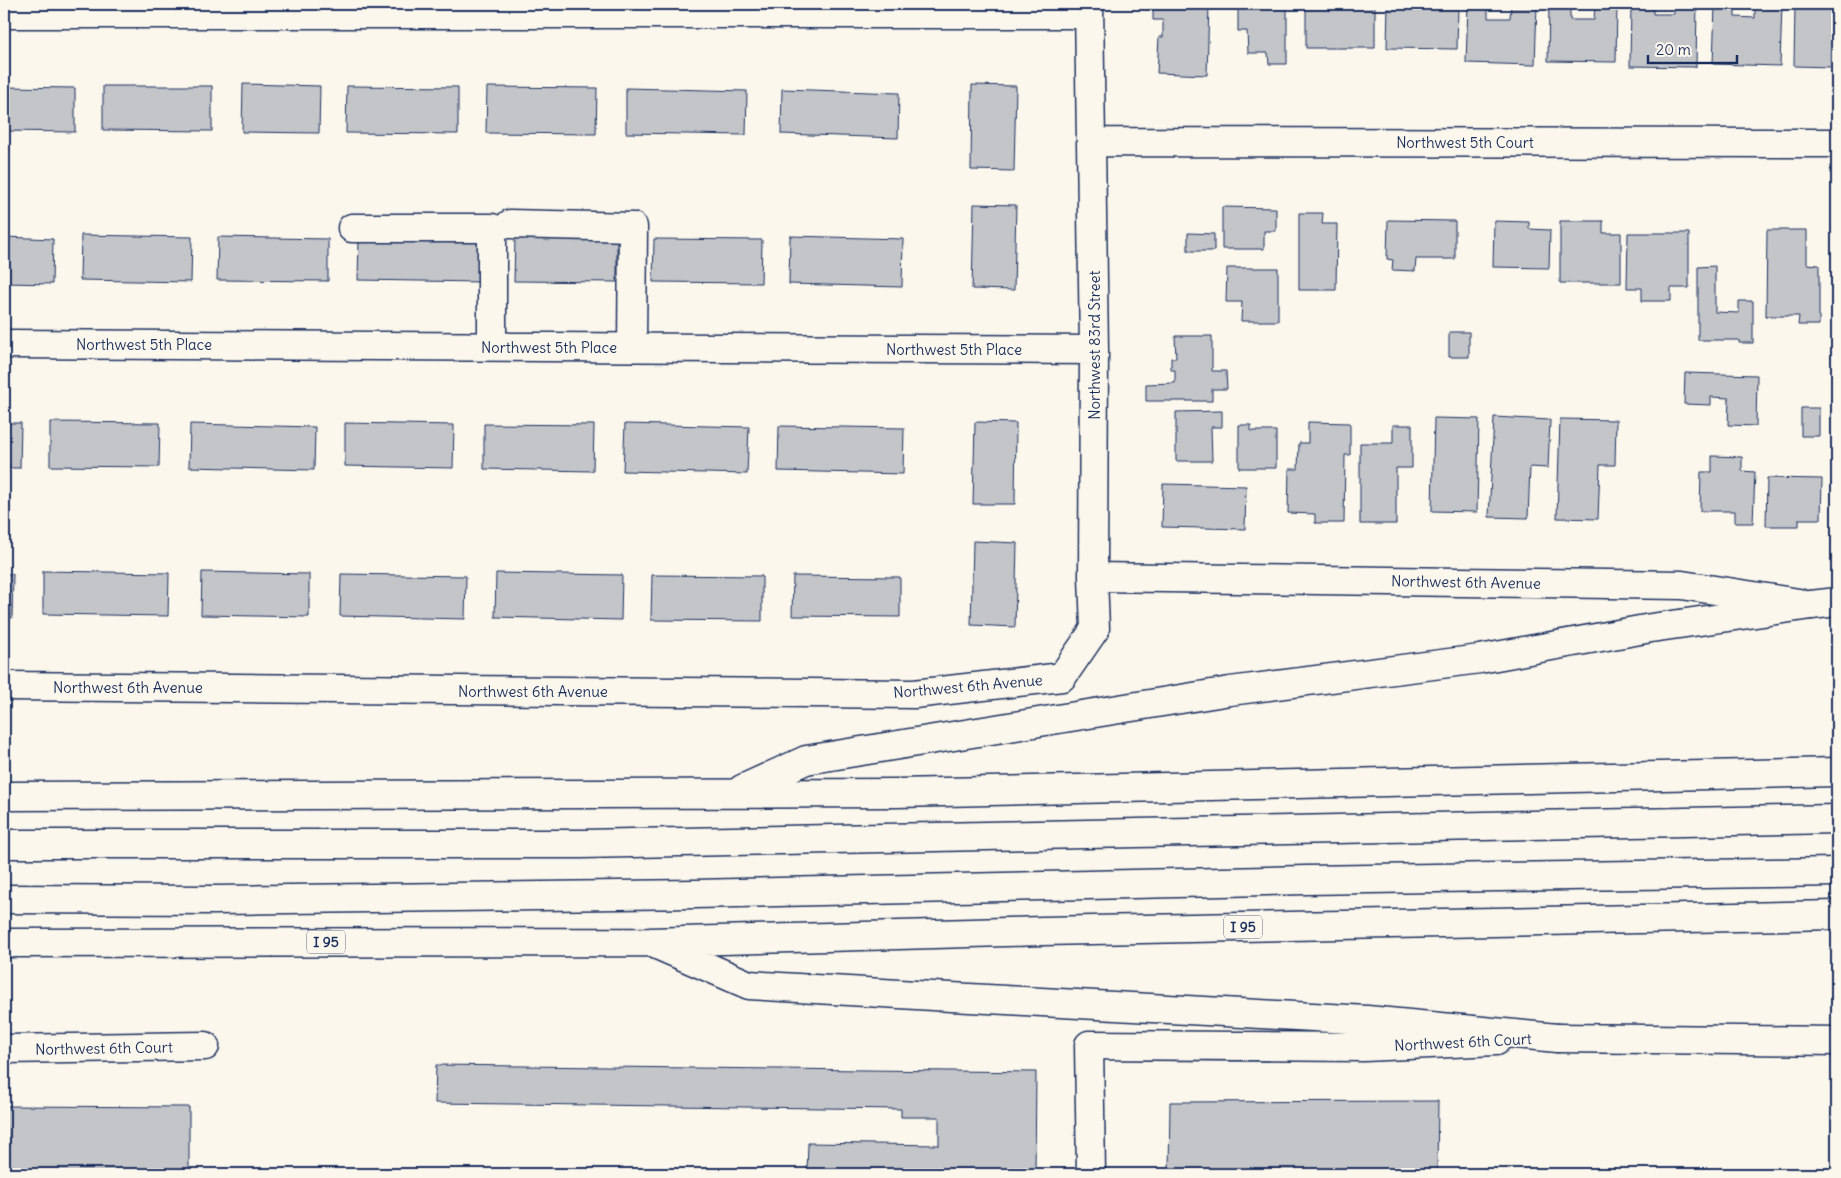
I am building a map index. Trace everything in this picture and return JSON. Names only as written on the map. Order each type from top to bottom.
[{"type":"main road","points":[[4,14],[1089,9]]},
{"type":"main road","name":"Northwest 83rd Street","points":[[1062,677],[1094,629],[1094,350],[1089,9]]},
{"type":"main road","name":"Northwest 5th Court","points":[[1092,142],[1837,143]]},
{"type":"main road","points":[[510,224],[633,227],[632,347]]},
{"type":"main road","points":[[352,228],[492,228],[492,346]]},
{"type":"main road","name":"Northwest 5th Place","points":[[4,344],[1094,350]]},
{"type":"main road","name":"Northwest 6th Avenue","points":[[1093,577],[1682,586],[1824,604]]},
{"type":"main road","points":[[734,793],[806,760],[1230,691],[1480,658],[1660,626],[1824,604]]},
{"type":"main road","name":"Northwest 6th Avenue","points":[[4,686],[914,694],[1062,677]]},
{"type":"main road","points":[[4,796],[917,792],[1837,772]]},
{"type":"main road","points":[[4,844],[592,844],[1837,820]]},
{"type":"main road","points":[[4,899],[214,900],[695,894],[1306,880],[1837,872]]},
{"type":"main road","name":"I 95","points":[[4,943],[648,942],[1063,930],[1837,915]]},
{"type":"main road","points":[[648,942],[749,985],[1367,1020],[1557,1038]]},
{"type":"main road","name":"Northwest 6th Court","points":[[1091,1174],[1089,1045],[1364,1047],[1557,1038],[1837,1041]]},
{"type":"main road","name":"Northwest 6th Court","points":[[4,1049],[205,1046]]},
{"type":"building","points":[[1163,4],[1209,4],[1207,75],[1157,73],[1159,37],[1163,37],[1163,20],[1153,20],[1153,6],[1163,6]]},
{"type":"building","points":[[1238,4],[1287,4],[1287,64],[1269,64],[1268,53],[1248,53],[1247,31],[1238,31]]},
{"type":"building","points":[[1306,4],[1375,4],[1375,48],[1306,48]]},
{"type":"building","points":[[1388,4],[1458,4],[1457,49],[1387,48]]},
{"type":"building","points":[[1468,4],[1488,4],[1488,18],[1510,18],[1511,4],[1537,4],[1535,65],[1466,63]]},
{"type":"building","points":[[1549,4],[1570,4],[1570,20],[1594,20],[1595,4],[1617,4],[1616,62],[1548,61]]},
{"type":"building","points":[[1631,4],[1653,4],[1653,14],[1674,14],[1674,4],[1697,4],[1696,67],[1630,66]]},
{"type":"building","points":[[1715,4],[1735,4],[1735,17],[1755,18],[1755,4],[1782,4],[1780,66],[1713,64]]},
{"type":"building","points":[[1795,4],[1832,4],[1832,67],[1794,66]]},
{"type":"building","points":[[243,84],[320,86],[319,133],[242,132]]},
{"type":"building","points":[[972,85],[1016,86],[1014,171],[971,170]]},
{"type":"building","points":[[103,86],[212,86],[212,131],[103,130]]},
{"type":"building","points":[[347,86],[458,87],[458,134],[346,133]]},
{"type":"building","points":[[4,87],[75,88],[75,132],[4,131]]},
{"type":"building","points":[[487,87],[597,88],[596,134],[486,133]]},
{"type":"building","points":[[626,88],[747,91],[746,135],[626,133]]},
{"type":"building","points":[[782,89],[899,93],[898,138],[781,134]]},
{"type":"building","points":[[974,204],[1016,205],[1014,290],[972,289]]},
{"type":"building","points":[[1222,207],[1276,208],[1276,231],[1264,231],[1264,249],[1222,249]]},
{"type":"building","points":[[1299,213],[1323,213],[1322,224],[1337,224],[1336,290],[1299,290]]},
{"type":"building","points":[[1388,220],[1455,221],[1455,259],[1416,259],[1415,271],[1392,270],[1393,260],[1387,259]]},
{"type":"building","points":[[1494,221],[1529,222],[1529,229],[1550,230],[1549,268],[1493,267]]},
{"type":"building","points":[[1560,221],[1603,221],[1603,233],[1621,233],[1621,283],[1560,283]]},
{"type":"building","points":[[1767,230],[1807,230],[1807,264],[1819,265],[1819,325],[1798,325],[1799,316],[1766,316]]},
{"type":"building","points":[[1188,233],[1214,234],[1214,251],[1188,251]]},
{"type":"building","points":[[1628,233],[1689,233],[1689,288],[1671,288],[1671,301],[1642,301],[1642,288],[1627,288]]},
{"type":"building","points":[[81,235],[192,237],[191,282],[80,280]]},
{"type":"building","points":[[790,236],[903,239],[902,287],[789,284]]},
{"type":"building","points":[[4,237],[53,239],[52,284],[4,283]]},
{"type":"building","points":[[218,237],[328,239],[328,281],[217,280]]},
{"type":"building","points":[[515,238],[617,240],[617,282],[514,281]]},
{"type":"building","points":[[359,239],[482,241],[481,282],[358,280]]},
{"type":"building","points":[[654,239],[762,240],[761,283],[653,282]]},
{"type":"building","points":[[1715,266],[1715,312],[1739,313],[1739,301],[1753,301],[1753,343],[1739,343],[1739,340],[1698,340],[1698,267]]},
{"type":"building","points":[[1227,268],[1278,268],[1278,321],[1241,321],[1242,302],[1226,302]]},
{"type":"building","points":[[1449,332],[1469,332],[1469,357],[1449,357]]},
{"type":"building","points":[[1175,336],[1212,336],[1212,371],[1226,371],[1227,389],[1212,389],[1212,401],[1146,401],[1146,384],[1175,383],[1175,370],[1171,370],[1171,358],[1176,358]]},
{"type":"building","points":[[1685,373],[1757,375],[1756,426],[1728,425],[1729,398],[1711,397],[1711,405],[1684,404]]},
{"type":"building","points":[[1801,408],[1819,408],[1819,436],[1801,436]]},
{"type":"building","points":[[1222,411],[1222,427],[1211,427],[1212,461],[1176,461],[1176,412]]},
{"type":"building","points":[[1494,417],[1550,420],[1548,468],[1530,467],[1528,518],[1489,517]]},
{"type":"building","points":[[1434,418],[1479,419],[1477,512],[1432,511]]},
{"type":"building","points":[[1560,419],[1616,420],[1615,465],[1600,465],[1598,519],[1557,518]]},
{"type":"building","points":[[50,422],[160,423],[159,467],[50,466]]},
{"type":"building","points":[[975,422],[1016,423],[1015,504],[973,504]]},
{"type":"building","points":[[1308,422],[1350,423],[1350,455],[1345,455],[1344,523],[1315,523],[1315,514],[1288,513],[1289,469],[1298,469],[1299,443],[1308,443]]},
{"type":"building","points":[[4,423],[21,423],[20,468],[4,468]]},
{"type":"building","points":[[345,423],[454,425],[453,468],[345,466]]},
{"type":"building","points":[[190,424],[315,427],[314,470],[189,467]]},
{"type":"building","points":[[484,424],[594,425],[593,471],[484,469]]},
{"type":"building","points":[[625,424],[749,427],[747,474],[623,471]]},
{"type":"building","points":[[1239,425],[1251,425],[1251,431],[1276,431],[1276,468],[1239,468]]},
{"type":"building","points":[[1393,425],[1412,425],[1412,468],[1396,468],[1396,524],[1360,524],[1360,443],[1393,443]]},
{"type":"building","points":[[779,426],[904,428],[903,474],[778,471]]},
{"type":"building","points":[[1712,456],[1742,457],[1742,471],[1755,472],[1753,523],[1735,523],[1735,511],[1700,511],[1701,472],[1712,472]]},
{"type":"building","points":[[1767,478],[1822,479],[1821,519],[1799,519],[1799,526],[1766,526]]},
{"type":"building","points":[[1163,484],[1246,486],[1245,529],[1162,527]]},
{"type":"building","points":[[973,541],[1017,543],[1015,627],[971,625]]},
{"type":"building","points":[[43,571],[169,573],[168,616],[43,614]]},
{"type":"building","points":[[202,572],[309,574],[309,617],[201,615]]},
{"type":"building","points":[[496,573],[622,575],[621,620],[495,617]]},
{"type":"building","points":[[4,574],[13,574],[12,618],[4,618]]},
{"type":"building","points":[[341,574],[466,576],[465,619],[340,616]]},
{"type":"building","points":[[652,575],[762,576],[762,621],[651,620]]},
{"type":"building","points":[[793,576],[900,577],[900,617],[792,616]]},
{"type":"building","points":[[436,1065],[1036,1072],[1035,1174],[807,1174],[808,1143],[939,1145],[939,1117],[901,1117],[901,1109],[435,1103]]},
{"type":"building","points":[[1438,1101],[1437,1174],[1169,1174],[1170,1102]]},
{"type":"building","points":[[4,1106],[189,1107],[189,1174],[4,1174]]}]
